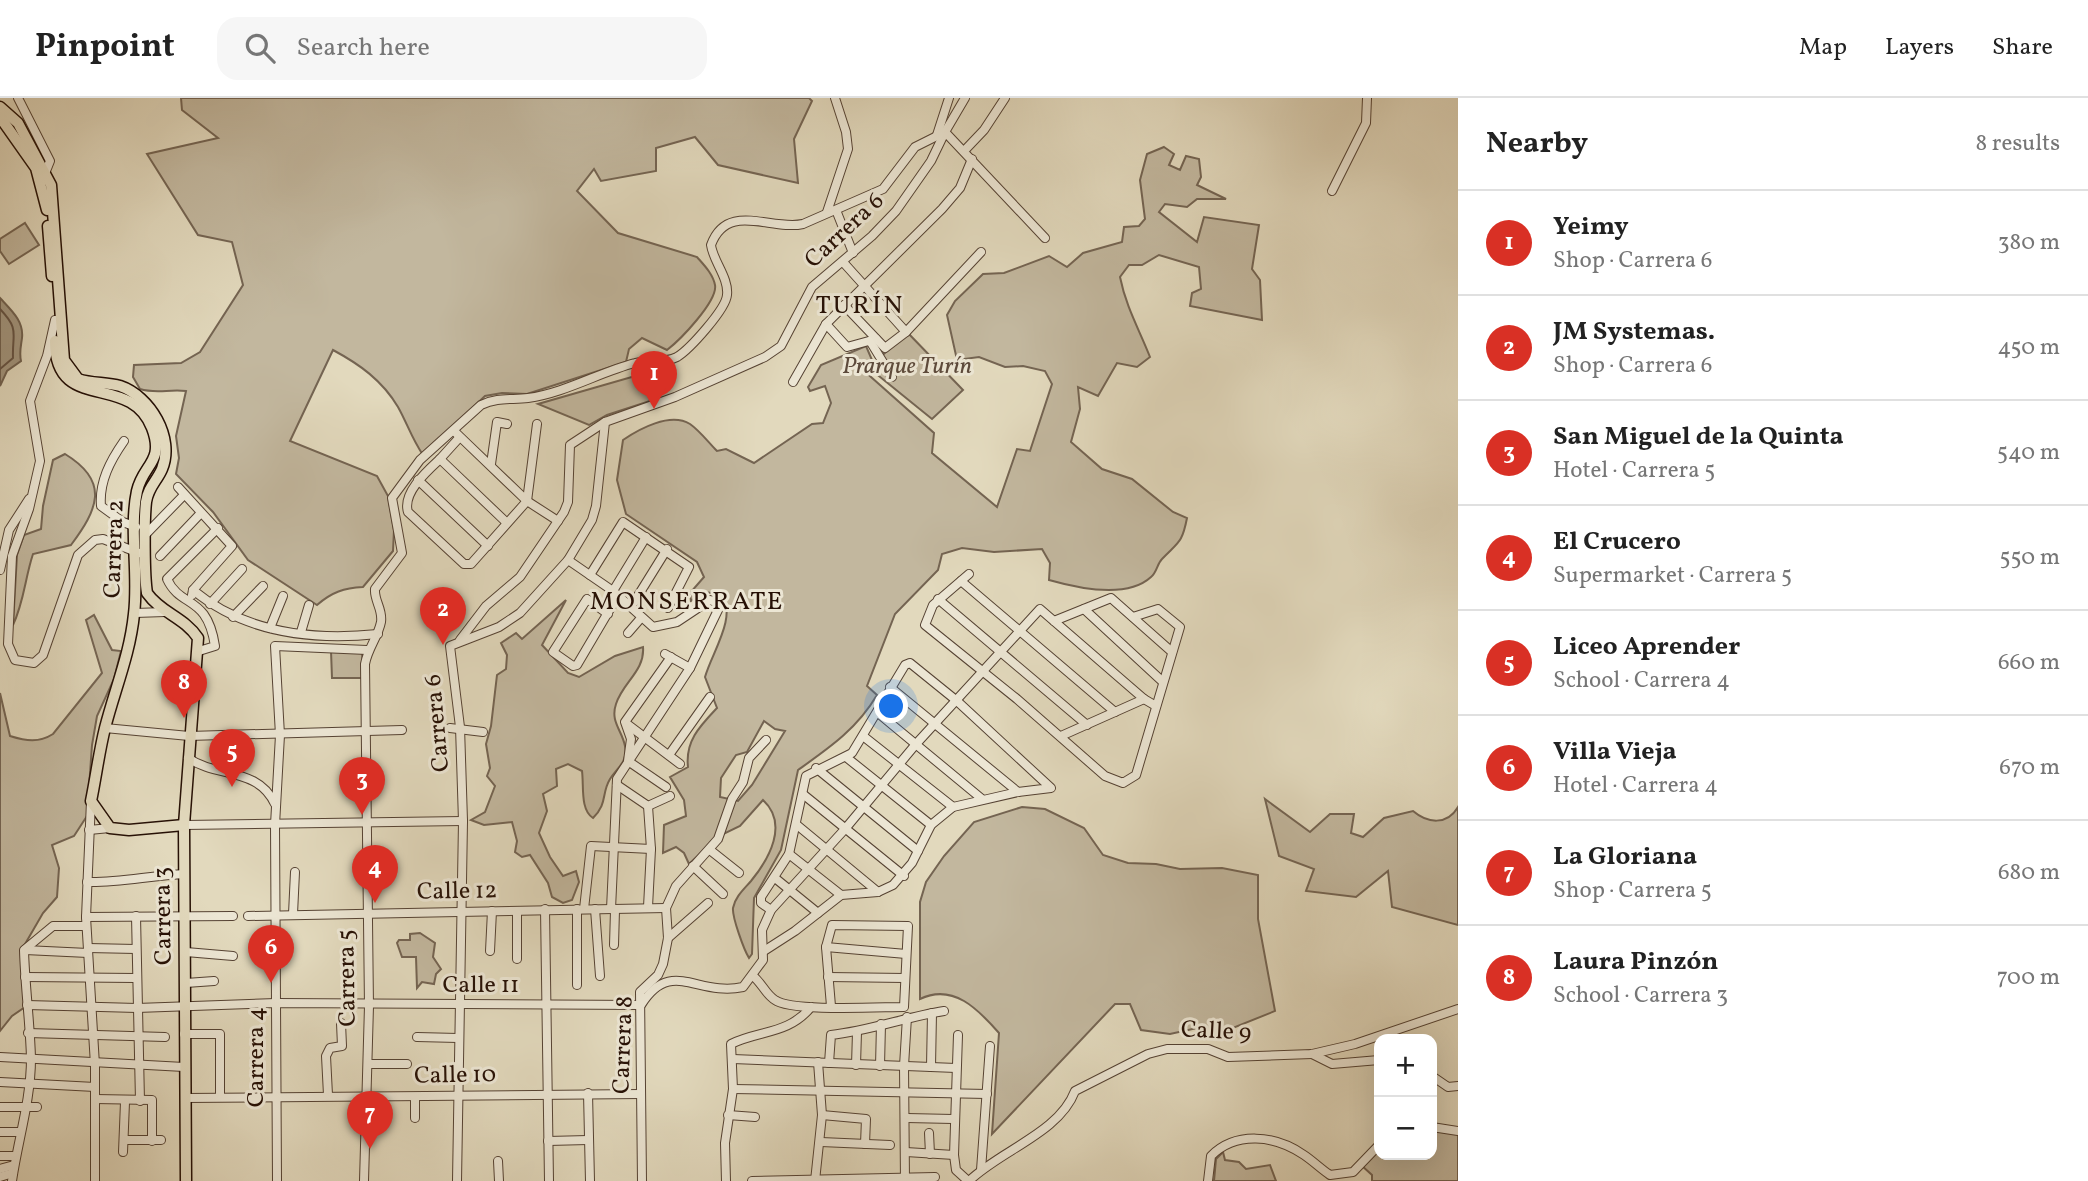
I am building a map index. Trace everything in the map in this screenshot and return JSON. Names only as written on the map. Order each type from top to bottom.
[{"type":"main road","name":"Carrera 2","points":[[0,107],[18,123],[46,171],[54,200],[64,360],[78,379],[120,386],[144,401],[159,421],[166,452],[162,469],[149,488],[147,533],[141,553],[127,657],[105,729],[91,801]]},
{"type":"main road","name":"Carrera 2","points":[[0,117],[23,147],[43,186],[55,320],[55,357],[66,378],[85,390],[122,396],[134,404],[151,425],[157,451],[154,463],[138,488],[136,527],[147,593],[165,612]]},
{"type":"main road","points":[[165,612],[189,624],[198,638],[199,650]]},
{"type":"main road","name":"Carrera 3","points":[[186,1181],[184,825],[189,736],[199,650]]},
{"type":"main road","points":[[91,801],[106,823],[163,828],[184,825]]},
{"type":"main road","points":[[163,828],[175,836],[185,857]]},
{"type":"street","points":[[18,98],[50,161],[46,171]]},
{"type":"street","points":[[835,98],[846,132],[848,149],[831,211],[853,253]]},
{"type":"street","points":[[942,134],[949,98]]},
{"type":"street","name":"Carrera 6","points":[[457,1181],[459,912],[463,821],[450,646],[460,640],[477,637],[520,613],[568,560],[592,520],[596,506],[605,422],[658,404],[765,358],[781,346],[812,287],[886,222],[914,189],[942,134],[965,98]]},
{"type":"street","points":[[964,150],[984,131],[1005,98]]},
{"type":"street","points":[[1332,191],[1366,123],[1367,98]]},
{"type":"street","points":[[537,424],[527,501],[471,564],[464,564],[408,512],[407,506],[418,480],[440,459],[481,405],[492,400],[530,398],[633,363],[679,356],[711,321],[727,297],[711,244],[723,227],[743,218],[792,226],[883,189],[915,147],[942,134]]},
{"type":"street","points":[[942,134],[964,150],[1045,238]]},
{"type":"street","points":[[793,382],[826,324],[960,188],[972,159]]},
{"type":"street","points":[[826,324],[847,347],[873,340],[885,348],[906,332],[981,252]]},
{"type":"street","points":[[843,262],[906,332]]},
{"type":"street","points":[[844,305],[873,340],[892,377]]},
{"type":"street","points":[[55,320],[47,356],[30,401],[40,461],[12,556],[8,644],[15,660],[34,663],[45,650],[78,555],[95,540],[103,539],[141,553]]},
{"type":"street","points":[[491,464],[497,422],[507,424]]},
{"type":"street","points":[[460,640],[486,606],[520,577],[558,522],[568,502],[570,445],[605,422]]},
{"type":"street","points":[[457,434],[527,501],[558,522]]},
{"type":"street","points":[[367,650],[378,634],[381,608],[374,589],[402,553],[392,498],[420,460],[457,434]]},
{"type":"street","points":[[124,441],[113,457],[102,485],[103,509],[136,527]]},
{"type":"street","points":[[440,459],[507,523]]},
{"type":"street","points":[[418,480],[488,546]]},
{"type":"street","points":[[178,487],[232,546],[192,590],[193,602]]},
{"type":"street","name":"Carrera 2","points":[[147,533],[184,495]]},
{"type":"street","points":[[0,570],[9,530],[30,497]]},
{"type":"street","points":[[160,556],[200,513]]},
{"type":"street","points":[[590,575],[622,522],[687,563],[689,571],[668,608]]},
{"type":"street","points":[[199,650],[215,646],[208,619],[193,602],[173,588],[167,579],[218,528]]},
{"type":"street","points":[[608,614],[587,599],[553,652],[573,666],[577,665],[608,614],[613,604],[613,591],[646,537]]},
{"type":"street","points":[[631,607],[667,549]]},
{"type":"street","points":[[568,560],[613,591],[653,628],[665,627],[710,600],[718,603],[718,610],[690,668],[619,773],[614,847],[614,945]]},
{"type":"street","points":[[210,604],[242,569]]},
{"type":"street","points":[[969,574],[939,599],[927,614],[925,625],[985,672],[1105,776],[1124,783],[1136,775],[1180,627],[1158,610],[1133,617]]},
{"type":"street","points":[[961,581],[1115,712]]},
{"type":"street","points":[[233,617],[263,586]]},
{"type":"street","points":[[192,590],[210,604],[252,626],[344,637],[378,634]]},
{"type":"street","points":[[270,628],[283,596]]},
{"type":"street","points":[[1054,621],[1111,598],[1172,652]]},
{"type":"street","points":[[939,599],[1087,725]]},
{"type":"street","points":[[301,632],[309,605]]},
{"type":"street","points":[[641,1005],[663,981],[670,979],[726,990],[743,987],[753,976],[764,951],[762,930],[771,910],[845,829],[916,744],[985,672],[1040,609],[1144,699],[1157,706]]},
{"type":"street","points":[[1084,609],[1163,682]]},
{"type":"street","points":[[135,613],[165,612]]},
{"type":"street","points":[[628,633],[641,618]]},
{"type":"street","name":"Carrera 4","points":[[277,1181],[275,825],[280,735],[275,646],[367,650]]},
{"type":"street","name":"Carrera 5","points":[[364,1181],[369,1006],[367,650]]},
{"type":"street","points":[[625,722],[668,656],[690,668]]},
{"type":"street","points":[[764,951],[841,895],[878,892],[904,876],[931,825],[953,807],[1018,792],[1051,788],[957,701],[910,663],[905,665],[863,737],[846,757],[817,768],[806,776],[789,854],[761,897],[761,903],[771,910]]},
{"type":"street","points":[[890,687],[1018,792]]},
{"type":"street","points":[[669,755],[710,697]]},
{"type":"street","points":[[1060,736],[1144,699]]},
{"type":"street","points":[[878,713],[982,799]]},
{"type":"street","points":[[625,722],[680,764]]},
{"type":"street","points":[[625,722],[631,739],[628,761]]},
{"type":"street","points":[[455,727],[483,732]]},
{"type":"street","points":[[105,729],[189,736],[402,730]]},
{"type":"street","points":[[863,737],[953,807]]},
{"type":"street","points":[[666,908],[676,886],[718,839],[732,799],[743,782],[749,758],[766,740]]},
{"type":"street","points":[[846,757],[931,825]]},
{"type":"street","points":[[188,758],[198,765],[253,779],[269,791],[276,807]]},
{"type":"street","points":[[628,761],[668,792],[648,806]]},
{"type":"street","points":[[817,768],[918,851]]},
{"type":"street","points":[[617,785],[648,806]]},
{"type":"street","points":[[804,795],[904,876]]},
{"type":"street","name":"Carrera 2","points":[[91,801],[86,922],[95,1065],[95,1181]]},
{"type":"street","points":[[648,806],[651,849],[648,907]]},
{"type":"street","points":[[184,825],[463,821]]},
{"type":"street","points":[[89,830],[106,823]]},
{"type":"street","points":[[797,824],[878,892]]},
{"type":"street","points":[[577,985],[581,909],[591,846],[651,849]]},
{"type":"street","points":[[710,850],[739,873]]},
{"type":"street","points":[[789,854],[841,895]]},
{"type":"street","points":[[693,866],[723,894]]},
{"type":"street","points":[[293,914],[295,873]]},
{"type":"street","points":[[87,882],[109,883],[149,875],[185,874]]},
{"type":"street","points":[[775,878],[818,913]]},
{"type":"street","points":[[668,938],[708,903]]},
{"type":"street","name":"Calle 12","points":[[248,915],[666,908]]},
{"type":"street","name":"Carrera 8","points":[[642,1181],[642,989],[660,970],[668,938],[666,908]]},
{"type":"street","points":[[545,909],[550,1094],[549,1181]]},
{"type":"street","points":[[595,909],[600,976]]},
{"type":"street","points":[[490,951],[492,911]]},
{"type":"street","points":[[517,911],[517,959]]},
{"type":"street","points":[[136,916],[140,1101]]},
{"type":"street","points":[[24,950],[52,926],[136,916],[233,916]]},
{"type":"street","points":[[753,976],[775,1001],[811,1007],[904,1007],[908,926],[832,925],[826,947],[831,1006]]},
{"type":"street","points":[[826,947],[906,954]]},
{"type":"street","points":[[24,950],[136,949]]},
{"type":"street","points":[[0,1177],[13,1169],[19,1132],[32,1107],[24,950]]},
{"type":"street","points":[[186,952],[233,956]]},
{"type":"street","points":[[25,977],[136,978]]},
{"type":"street","points":[[828,977],[905,978]]},
{"type":"street","points":[[186,983],[214,981]]},
{"type":"street","name":"Calle 11","points":[[27,1005],[137,1008],[276,1003],[369,1006],[641,1005]]},
{"type":"street","points":[[726,1181],[728,1115],[733,1089],[733,1059],[730,1048],[733,1042],[772,1032],[796,1021],[811,1007]]},
{"type":"street","name":"Calle 9","points":[[969,1181],[981,1170],[1058,1119],[1070,1105],[1075,1091],[1148,1054],[1167,1049],[1208,1049],[1228,1056],[1312,1054],[1355,1044],[1458,1009]]},
{"type":"street","points":[[829,1063],[831,1035],[944,1011]]},
{"type":"street","points":[[931,1067],[932,1013]]},
{"type":"street","points":[[905,1179],[907,1118],[904,1066],[907,1017]]},
{"type":"street","points":[[328,1096],[326,1056],[330,1048],[342,1046],[341,1023]]},
{"type":"street","points":[[880,1066],[881,1024]]},
{"type":"street","points":[[856,1065],[863,1030]]},
{"type":"street","points":[[28,1033],[165,1037]]},
{"type":"street","points":[[184,1034],[220,1034],[220,1097]]},
{"type":"street","points":[[958,1035],[953,1119],[954,1155],[956,1170],[969,1181]]},
{"type":"street","points":[[417,1037],[458,1038]]},
{"type":"street","points":[[981,1170],[990,1046]]},
{"type":"street","points":[[1312,1054],[1332,1064],[1374,1060]]},
{"type":"street","points":[[0,1058],[184,1068]]},
{"type":"street","points":[[733,1059],[956,1068]]},
{"type":"street","points":[[815,1180],[822,1115],[818,1062]]},
{"type":"street","points":[[368,1064],[407,1064]]},
{"type":"street","points":[[1437,1079],[1448,1087],[1458,1086]]},
{"type":"street","points":[[0,1082],[95,1087]]},
{"type":"street","points":[[733,1089],[987,1094]]},
{"type":"street","points":[[588,1093],[590,1181]]},
{"type":"street","name":"Calle 10","points":[[185,1098],[641,1094]]},
{"type":"street","points":[[415,1097],[415,1118]]},
{"type":"street","points":[[95,1099],[125,1102],[152,1100],[157,1140],[124,1140]]},
{"type":"street","points":[[123,1152],[125,1102]]},
{"type":"street","points":[[0,1107],[32,1107]]},
{"type":"street","points":[[728,1115],[755,1117]]},
{"type":"street","points":[[822,1115],[866,1119],[865,1144]]},
{"type":"street","points":[[907,1118],[953,1119]]},
{"type":"street","points":[[1437,1128],[1458,1131]]},
{"type":"street","points":[[0,1132],[19,1132]]},
{"type":"street","points":[[929,1133],[930,1154]]},
{"type":"street","points":[[1208,1181],[1211,1156],[1233,1140],[1251,1138],[1270,1141],[1302,1153],[1330,1175],[1353,1172],[1374,1150]]},
{"type":"street","points":[[548,1141],[588,1140]]},
{"type":"street","points":[[821,1142],[890,1145]]},
{"type":"street","points":[[906,1152],[954,1155]]},
{"type":"street","points":[[0,1156],[13,1169]]},
{"type":"street","points":[[498,1161],[499,1181]]},
{"type":"street","points":[[0,1170],[13,1169]]},
{"type":"street","points":[[752,1181],[935,1177]]},
{"type":"green space","points":[[181,98],[809,98],[812,101],[794,139],[798,183],[718,165],[695,137],[656,148],[656,171],[601,181],[594,169],[577,191],[618,233],[697,257],[710,273],[715,285],[711,300],[689,329],[667,350],[642,338],[629,349],[626,362],[527,394],[502,393],[485,396],[423,455],[398,407],[385,389],[361,367],[333,350],[290,441],[377,476],[388,496],[394,530],[393,551],[363,587],[338,592],[317,605],[248,560],[213,512],[176,474],[179,458],[176,436],[186,391],[140,389],[133,377],[134,365],[181,363],[200,352],[243,285],[232,242],[198,235],[147,154],[218,138],[182,110]]},
{"type":"green space","points":[[1164,147],[1174,154],[1169,165],[1180,170],[1186,156],[1199,159],[1201,177],[1197,185],[1226,199],[1197,199],[1187,207],[1165,204],[1159,212],[1197,242],[1204,217],[1259,225],[1252,269],[1260,280],[1262,320],[1190,306],[1192,293],[1201,289],[1199,267],[1159,255],[1142,265],[1129,265],[1120,277],[1129,308],[1150,357],[1137,367],[1117,363],[1098,396],[1078,387],[1080,409],[1071,442],[1102,469],[1132,479],[1173,512],[1187,518],[1181,538],[1160,561],[1151,577],[1141,584],[1116,590],[1073,586],[1049,580],[1050,563],[1042,549],[994,552],[962,548],[942,554],[938,570],[895,614],[867,686],[877,695],[869,707],[842,737],[798,770],[781,850],[754,898],[752,954],[749,958],[733,908],[770,852],[775,830],[771,809],[763,800],[740,826],[719,836],[689,864],[684,853],[676,847],[663,853],[664,825],[686,816],[684,800],[670,777],[688,767],[691,742],[717,708],[705,677],[722,635],[727,614],[726,603],[722,594],[703,592],[691,601],[690,593],[704,577],[697,562],[626,514],[617,480],[623,440],[655,423],[682,421],[694,427],[717,451],[726,449],[754,463],[812,424],[823,423],[831,403],[825,386],[810,391],[808,387],[821,365],[866,346],[872,360],[862,369],[934,433],[932,453],[997,507],[1017,449],[1030,451],[1052,384],[1045,371],[1023,366],[1005,367],[979,357],[957,360],[947,315],[955,301],[983,274],[1004,273],[1049,256],[1067,267],[1083,253],[1122,242],[1124,227],[1139,226],[1145,219],[1140,180],[1147,154]],"holes":[[[764,721],[775,729],[785,731],[752,785],[738,801],[720,797],[721,778],[736,755],[747,752]]]},
{"type":"green space","points":[[25,223],[39,245],[9,264],[0,251],[0,239]]},
{"type":"green space","name":"Prarque Turín","points":[[907,332],[963,390],[932,419],[869,368]]},
{"type":"green space","points":[[649,372],[661,375],[649,387],[650,401],[607,415],[589,425],[538,404]]},
{"type":"green space","points":[[65,454],[89,475],[94,486],[93,508],[71,545],[33,554],[20,608],[13,625],[17,555],[24,535],[41,529],[53,460]]},
{"type":"green space","points":[[566,600],[542,645],[568,673],[579,677],[615,656],[643,647],[643,655],[641,663],[616,704],[615,721],[624,740],[626,752],[607,784],[598,813],[593,818],[584,804],[582,771],[568,764],[556,769],[557,786],[543,794],[547,811],[539,833],[563,876],[576,871],[579,882],[572,900],[563,903],[552,897],[548,883],[530,855],[522,857],[515,852],[517,841],[512,822],[484,825],[471,820],[485,812],[495,786],[487,776],[490,768],[486,744],[491,726],[497,675],[506,669],[507,655],[501,643],[516,633],[522,639]]},
{"type":"green space","points":[[94,615],[112,650],[121,651],[114,679],[97,716],[87,816],[74,836],[52,845],[59,868],[57,897],[43,913],[21,951],[25,1007],[12,1016],[0,1031],[0,693],[10,736],[32,740],[53,734],[102,673],[86,620]]},
{"type":"green space","points":[[331,651],[362,651],[363,678],[332,678]]},
{"type":"green space","points":[[1265,799],[1310,832],[1330,814],[1354,814],[1351,833],[1363,837],[1384,818],[1413,811],[1424,818],[1437,821],[1448,817],[1458,807],[1458,925],[1392,907],[1388,871],[1356,897],[1306,891],[1314,869],[1279,856]]},
{"type":"green space","points":[[1022,807],[1045,809],[1084,828],[1103,855],[1128,863],[1156,864],[1180,869],[1222,868],[1258,875],[1258,919],[1275,1011],[1213,1036],[1197,1028],[1170,1034],[1141,1030],[1130,1004],[1115,1004],[992,1134],[999,1033],[973,1007],[954,996],[943,994],[920,999],[920,902],[926,882],[944,856],[974,822]]},
{"type":"green space","points":[[420,933],[435,943],[433,957],[441,969],[436,974],[434,984],[422,982],[417,988],[416,957],[402,957],[397,943],[399,940],[410,940],[410,934]]},
{"type":"green space","points":[[1437,1131],[1458,1134],[1458,1181],[1372,1181],[1372,1175],[1361,1165],[1374,1153],[1374,1160],[1437,1160]]},
{"type":"green space","points":[[1223,1152],[1225,1160],[1239,1162],[1246,1169],[1270,1165],[1276,1181],[1214,1181],[1216,1159]]},
{"type":"water","points":[[0,298],[16,316],[22,332],[21,361],[7,371],[0,386]]},
{"type":"place","name":"Yeimy","points":[[654,409]]},
{"type":"place","name":"JM Systemas.","points":[[443,645]]},
{"type":"place","name":"Laura Pinzón","points":[[184,718]]},
{"type":"place","name":"Liceo Aprender","points":[[232,787]]},
{"type":"place","name":"San Miguel de la Quinta","points":[[362,815]]},
{"type":"place","name":"El Crucero","points":[[375,903]]},
{"type":"place","name":"Villa Vieja","points":[[271,983]]},
{"type":"place","name":"La Gloriana","points":[[370,1149]]},
{"type":"district","name":"TURÍN","points":[[860,306]]},
{"type":"district","name":"MONSERRATE","points":[[687,602]]}]
